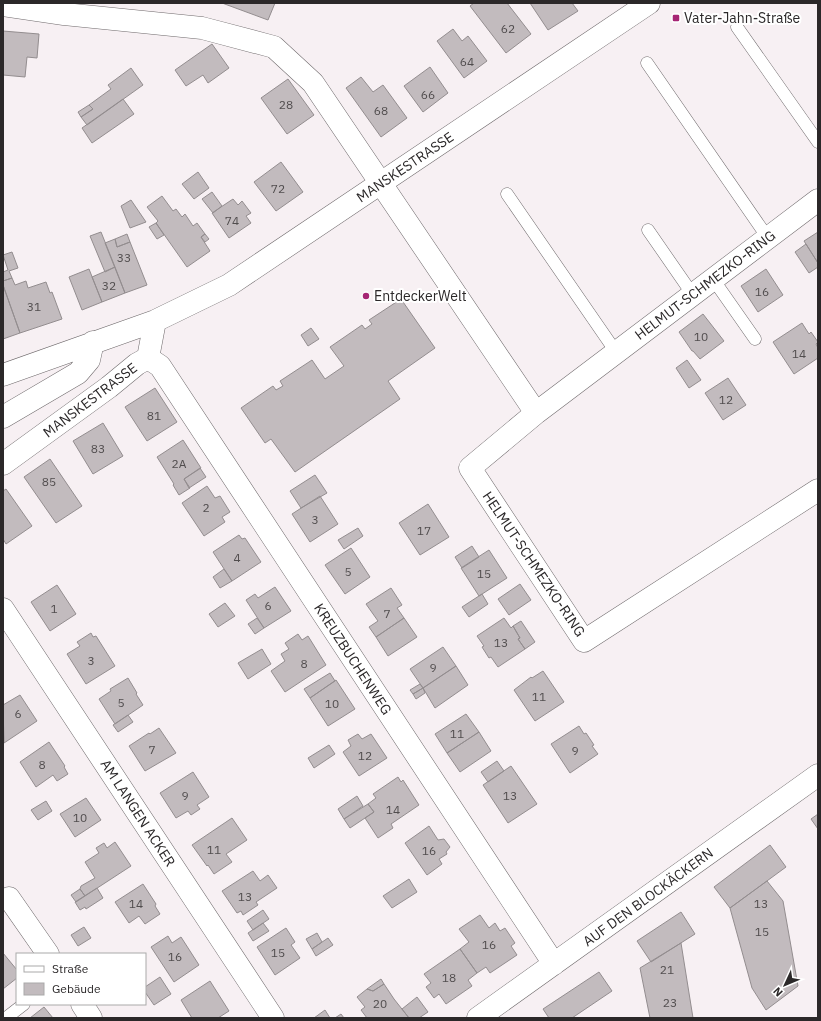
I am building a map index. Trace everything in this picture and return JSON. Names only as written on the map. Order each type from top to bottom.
[{"type":"street","name":"MANSKESTRASSE","points":[[3,417],[78,373],[88,360],[93,342],[155,322],[229,285],[649,3]]},
{"type":"street","points":[[3,5],[64,14],[202,28],[274,47],[313,83],[536,413]]},
{"type":"street","name":"HELMUT-SCHMEZKO-RING","points":[[818,200],[536,413],[470,468],[584,641],[818,490]]},
{"type":"street","name":"MANSKESTRASSE","points":[[3,464],[109,387],[137,364],[148,358],[155,322]]},
{"type":"street","points":[[3,375],[93,342]]},
{"type":"street","name":"KREUZBUCHENWEG","points":[[148,358],[160,366],[554,964]]},
{"type":"street","name":"AM LANGEN ACKER","points":[[3,609],[273,1018]]},
{"type":"street","name":"AUF DEN BLOCKÄCKERN","points":[[478,1018],[818,775]]},
{"type":"street","points":[[9,905],[47,953]]},
{"type":"street","points":[[83,1005],[91,1018]]},
{"type":"lane","points":[[738,27],[818,142]]},
{"type":"lane","points":[[647,63],[768,238]]},
{"type":"lane","points":[[507,194],[616,352]]},
{"type":"lane","points":[[648,230],[693,295]]},
{"type":"lane","points":[[713,279],[755,339]]},
{"type":"lane","points":[[6,1018],[23,1005]]},
{"type":"building","points":[[222,3],[275,3],[268,20]]},
{"type":"building","points":[[474,3],[507,3],[531,34],[506,53],[470,6]]},
{"type":"building","points":[[530,3],[572,3],[578,11],[548,30]]},
{"type":"building","points":[[453,29],[462,41],[468,36],[487,61],[464,78],[437,41]]},
{"type":"building","points":[[3,31],[39,34],[37,58],[27,57],[25,77],[3,75]]},
{"type":"building","points":[[212,44],[229,68],[208,83],[203,75],[186,86],[175,70]]},
{"type":"building","points":[[430,67],[448,93],[423,112],[404,86]]},
{"type":"building","points":[[131,68],[143,85],[87,125],[81,117],[93,109],[89,105],[111,89],[108,85]]},
{"type":"building","points":[[361,77],[373,92],[383,85],[407,118],[381,137],[346,88]]},
{"type":"building","points":[[288,79],[314,115],[287,134],[261,98]]},
{"type":"building","points":[[123,99],[134,114],[92,143],[82,128]]},
{"type":"building","points":[[89,105],[93,109],[81,117],[78,112]]},
{"type":"building","points":[[281,162],[303,192],[276,211],[254,182]]},
{"type":"building","points":[[198,172],[209,188],[194,199],[182,184]]},
{"type":"building","points":[[212,192],[222,206],[213,213],[202,199]]},
{"type":"building","points":[[162,196],[173,211],[176,209],[182,217],[185,214],[193,226],[197,223],[205,234],[201,237],[210,251],[187,267],[156,223],[158,221],[147,207]]},
{"type":"building","points":[[233,199],[238,205],[242,201],[251,213],[246,216],[251,223],[229,238],[212,213]]},
{"type":"building","points":[[131,200],[146,222],[130,228],[121,206]]},
{"type":"building","points":[[156,223],[164,235],[157,239],[149,227]]},
{"type":"building","points":[[101,232],[115,267],[105,272],[90,236]]},
{"type":"building","points":[[818,232],[818,263],[804,241]]},
{"type":"building","points":[[127,234],[130,242],[117,247],[115,239]]},
{"type":"building","points":[[205,234],[209,239],[205,242],[201,237]]},
{"type":"building","points":[[115,239],[117,247],[130,242],[147,285],[125,293],[105,243]]},
{"type":"building","points":[[806,244],[818,263],[818,267],[809,273],[795,252]]},
{"type":"building","points":[[12,252],[18,268],[9,271],[12,278],[3,281],[3,272],[8,270],[3,255]]},
{"type":"building","points":[[115,267],[125,293],[102,302],[92,277]]},
{"type":"building","points":[[89,269],[102,302],[82,310],[69,277]]},
{"type":"building","points":[[766,269],[783,295],[758,312],[741,286]]},
{"type":"building","points":[[12,278],[15,285],[26,281],[28,288],[46,282],[50,293],[52,292],[62,319],[20,333],[3,285],[3,281]]},
{"type":"building","points":[[3,285],[20,333],[3,339]]},
{"type":"building","points":[[401,299],[435,348],[388,381],[400,399],[295,472],[271,439],[265,443],[241,408],[273,386],[276,390],[283,386],[280,381],[312,360],[325,379],[344,366],[330,347],[362,325],[365,329],[372,324],[369,320]]},
{"type":"building","points":[[703,314],[724,341],[700,359],[692,351],[679,332]]},
{"type":"building","points":[[802,323],[809,334],[811,332],[818,342],[816,344],[818,348],[818,358],[794,374],[773,342]]},
{"type":"building","points":[[311,328],[319,339],[308,346],[301,335]]},
{"type":"building","points":[[687,360],[701,380],[689,388],[676,368]]},
{"type":"building","points":[[728,378],[746,405],[723,420],[705,393]]},
{"type":"building","points":[[155,388],[177,422],[147,441],[125,407]]},
{"type":"building","points":[[103,423],[123,456],[93,474],[73,441]]},
{"type":"building","points":[[183,440],[201,468],[184,479],[190,488],[179,495],[157,457]]},
{"type":"building","points":[[50,459],[82,506],[56,523],[24,477]]},
{"type":"building","points":[[200,468],[206,477],[189,488],[184,479]]},
{"type":"building","points":[[315,475],[327,493],[301,508],[290,491]]},
{"type":"building","points":[[207,486],[215,498],[220,496],[230,512],[222,517],[225,522],[204,536],[182,503]]},
{"type":"building","points":[[6,489],[32,526],[6,544],[3,539],[3,491]]},
{"type":"building","points":[[320,496],[338,524],[310,542],[292,514]]},
{"type":"building","points":[[428,504],[449,537],[420,555],[399,523]]},
{"type":"building","points":[[358,528],[363,536],[344,549],[338,540]]},
{"type":"building","points":[[239,535],[242,539],[245,538],[261,562],[232,581],[213,552]]},
{"type":"building","points":[[472,546],[479,557],[462,568],[455,557]]},
{"type":"building","points":[[351,548],[370,577],[345,594],[325,565]]},
{"type":"building","points":[[489,550],[507,578],[479,596],[461,568]]},
{"type":"building","points":[[224,569],[232,581],[220,588],[213,577]]},
{"type":"building","points":[[520,584],[531,600],[509,615],[498,599]]},
{"type":"building","points":[[57,585],[76,614],[50,631],[31,602]]},
{"type":"building","points":[[275,587],[291,611],[264,628],[246,600],[255,594],[258,598]]},
{"type":"building","points":[[391,588],[402,605],[397,608],[404,618],[376,637],[369,627],[378,621],[366,604]]},
{"type":"building","points":[[482,594],[488,604],[469,617],[462,607]]},
{"type":"building","points":[[225,603],[235,616],[218,627],[209,614]]},
{"type":"building","points":[[257,618],[264,628],[255,634],[248,624]]},
{"type":"building","points":[[404,618],[417,637],[388,656],[376,637]]},
{"type":"building","points":[[504,618],[511,628],[513,626],[520,638],[518,639],[525,649],[498,667],[491,657],[489,658],[482,647],[484,646],[477,636]]},
{"type":"building","points":[[521,621],[535,642],[525,649],[518,639],[520,638],[513,626]]},
{"type":"building","points":[[91,633],[93,637],[96,636],[115,666],[86,684],[67,654],[80,646],[77,642]]},
{"type":"building","points":[[298,634],[302,640],[308,636],[326,665],[285,692],[271,671],[285,661],[281,654],[289,649],[285,643]]},
{"type":"building","points":[[443,647],[456,666],[423,688],[410,669]]},
{"type":"building","points":[[262,649],[271,664],[248,679],[238,663]]},
{"type":"building","points":[[456,666],[468,685],[435,708],[423,688]]},
{"type":"building","points":[[543,671],[564,702],[535,721],[514,690],[531,677],[532,678]]},
{"type":"building","points":[[330,673],[335,681],[310,698],[304,689]]},
{"type":"building","points":[[128,678],[143,705],[115,724],[99,699],[111,691],[110,689]]},
{"type":"building","points":[[336,680],[355,709],[328,726],[310,698]]},
{"type":"building","points":[[420,684],[423,688],[413,694],[410,690]]},
{"type":"building","points":[[423,688],[425,693],[416,699],[413,694]]},
{"type":"building","points":[[20,695],[37,721],[4,743],[3,705]]},
{"type":"building","points":[[466,714],[479,732],[447,753],[435,734]]},
{"type":"building","points":[[128,715],[133,722],[118,732],[113,725]]},
{"type":"building","points":[[579,726],[584,734],[586,733],[594,745],[592,746],[598,754],[570,773],[551,744]]},
{"type":"building","points":[[159,728],[176,753],[145,771],[129,746]]},
{"type":"building","points":[[479,732],[491,751],[460,772],[447,753]]},
{"type":"building","points":[[358,734],[362,739],[371,734],[387,758],[359,776],[343,752],[351,746],[348,740]]},
{"type":"building","points":[[49,742],[65,766],[64,767],[68,774],[57,781],[53,775],[36,787],[20,762]]},
{"type":"building","points":[[329,745],[335,754],[314,768],[308,758]]},
{"type":"building","points":[[497,761],[504,771],[488,782],[481,772]]},
{"type":"building","points":[[511,766],[537,804],[508,823],[483,785]]},
{"type":"building","points":[[193,772],[209,797],[197,805],[200,809],[191,815],[188,811],[176,818],[160,793]]},
{"type":"building","points":[[398,777],[401,782],[403,780],[419,805],[391,824],[393,828],[378,838],[365,818],[374,812],[368,804],[376,798],[373,794]]},
{"type":"building","points":[[357,796],[363,806],[344,819],[338,809]]},
{"type":"building","points":[[86,798],[101,820],[75,837],[60,814]]},
{"type":"building","points":[[46,801],[52,811],[38,820],[31,810]]},
{"type":"building","points":[[368,804],[374,812],[350,828],[344,819]]},
{"type":"building","points":[[818,814],[818,829],[811,819]]},
{"type":"building","points":[[232,818],[247,840],[226,854],[232,862],[214,874],[192,845]]},
{"type":"building","points":[[429,826],[438,840],[444,839],[450,847],[446,852],[447,854],[439,859],[442,864],[427,875],[405,843]]},
{"type":"building","points":[[115,842],[131,866],[85,896],[80,889],[81,886],[95,878],[85,862],[99,853],[96,848],[104,843],[107,848]]},
{"type":"building","points":[[770,845],[786,867],[730,908],[714,887]]},
{"type":"building","points":[[253,871],[260,881],[268,875],[277,888],[256,902],[258,905],[243,915],[241,911],[237,913],[222,891]]},
{"type":"building","points":[[409,879],[417,892],[392,908],[383,896]]},
{"type":"building","points":[[767,881],[783,901],[798,986],[766,1010],[752,988],[730,908]]},
{"type":"building","points":[[143,884],[156,904],[155,906],[160,914],[145,924],[139,916],[129,923],[115,902]]},
{"type":"building","points":[[97,888],[103,898],[86,909],[85,907],[80,910],[75,902]]},
{"type":"building","points":[[80,889],[85,896],[76,902],[71,895]]},
{"type":"building","points":[[263,910],[269,919],[253,930],[247,921]]},
{"type":"building","points":[[681,912],[695,934],[651,962],[637,941]]},
{"type":"building","points":[[480,915],[489,928],[495,923],[500,931],[505,928],[515,943],[511,946],[517,955],[490,973],[486,967],[477,973],[460,949],[469,942],[459,929]]},
{"type":"building","points":[[263,923],[269,931],[253,941],[248,933]]},
{"type":"building","points":[[84,927],[91,938],[78,946],[71,935]]},
{"type":"building","points":[[286,928],[295,942],[291,945],[300,958],[275,975],[257,947]]},
{"type":"building","points":[[317,933],[322,942],[312,949],[306,939]]},
{"type":"building","points":[[168,936],[172,943],[181,937],[199,965],[174,982],[151,947]]},
{"type":"building","points":[[328,938],[333,945],[316,956],[312,949]]},
{"type":"building","points":[[681,943],[693,1018],[650,1018],[640,968]]},
{"type":"building","points":[[460,949],[477,973],[468,980],[472,986],[446,1004],[439,994],[434,998],[426,987],[431,983],[424,974]]},
{"type":"building","points":[[3,953],[16,969],[16,979],[3,989]]},
{"type":"building","points":[[599,972],[612,991],[572,1018],[549,1018],[543,1009]]},
{"type":"building","points":[[160,977],[171,994],[154,1005],[146,993],[146,986]]},
{"type":"building","points":[[381,979],[384,984],[373,991],[367,989]]},
{"type":"building","points":[[210,981],[229,1011],[218,1018],[192,1018],[181,1000]]},
{"type":"building","points":[[384,984],[409,1018],[367,1018],[361,1010],[365,1007],[357,997],[367,989],[373,991]]},
{"type":"building","points":[[417,997],[428,1012],[419,1018],[409,1018],[402,1009]]},
{"type":"building","points":[[44,1007],[53,1018],[30,1018]]},
{"type":"building","points":[[325,1010],[330,1018],[314,1018]]},
{"type":"building","points":[[341,1014],[344,1018],[335,1018]]},
{"type":"place","name":"Vater-Jahn-Straße","points":[[676,18]]},
{"type":"place","name":"EntdeckerWelt","points":[[366,296]]}]
